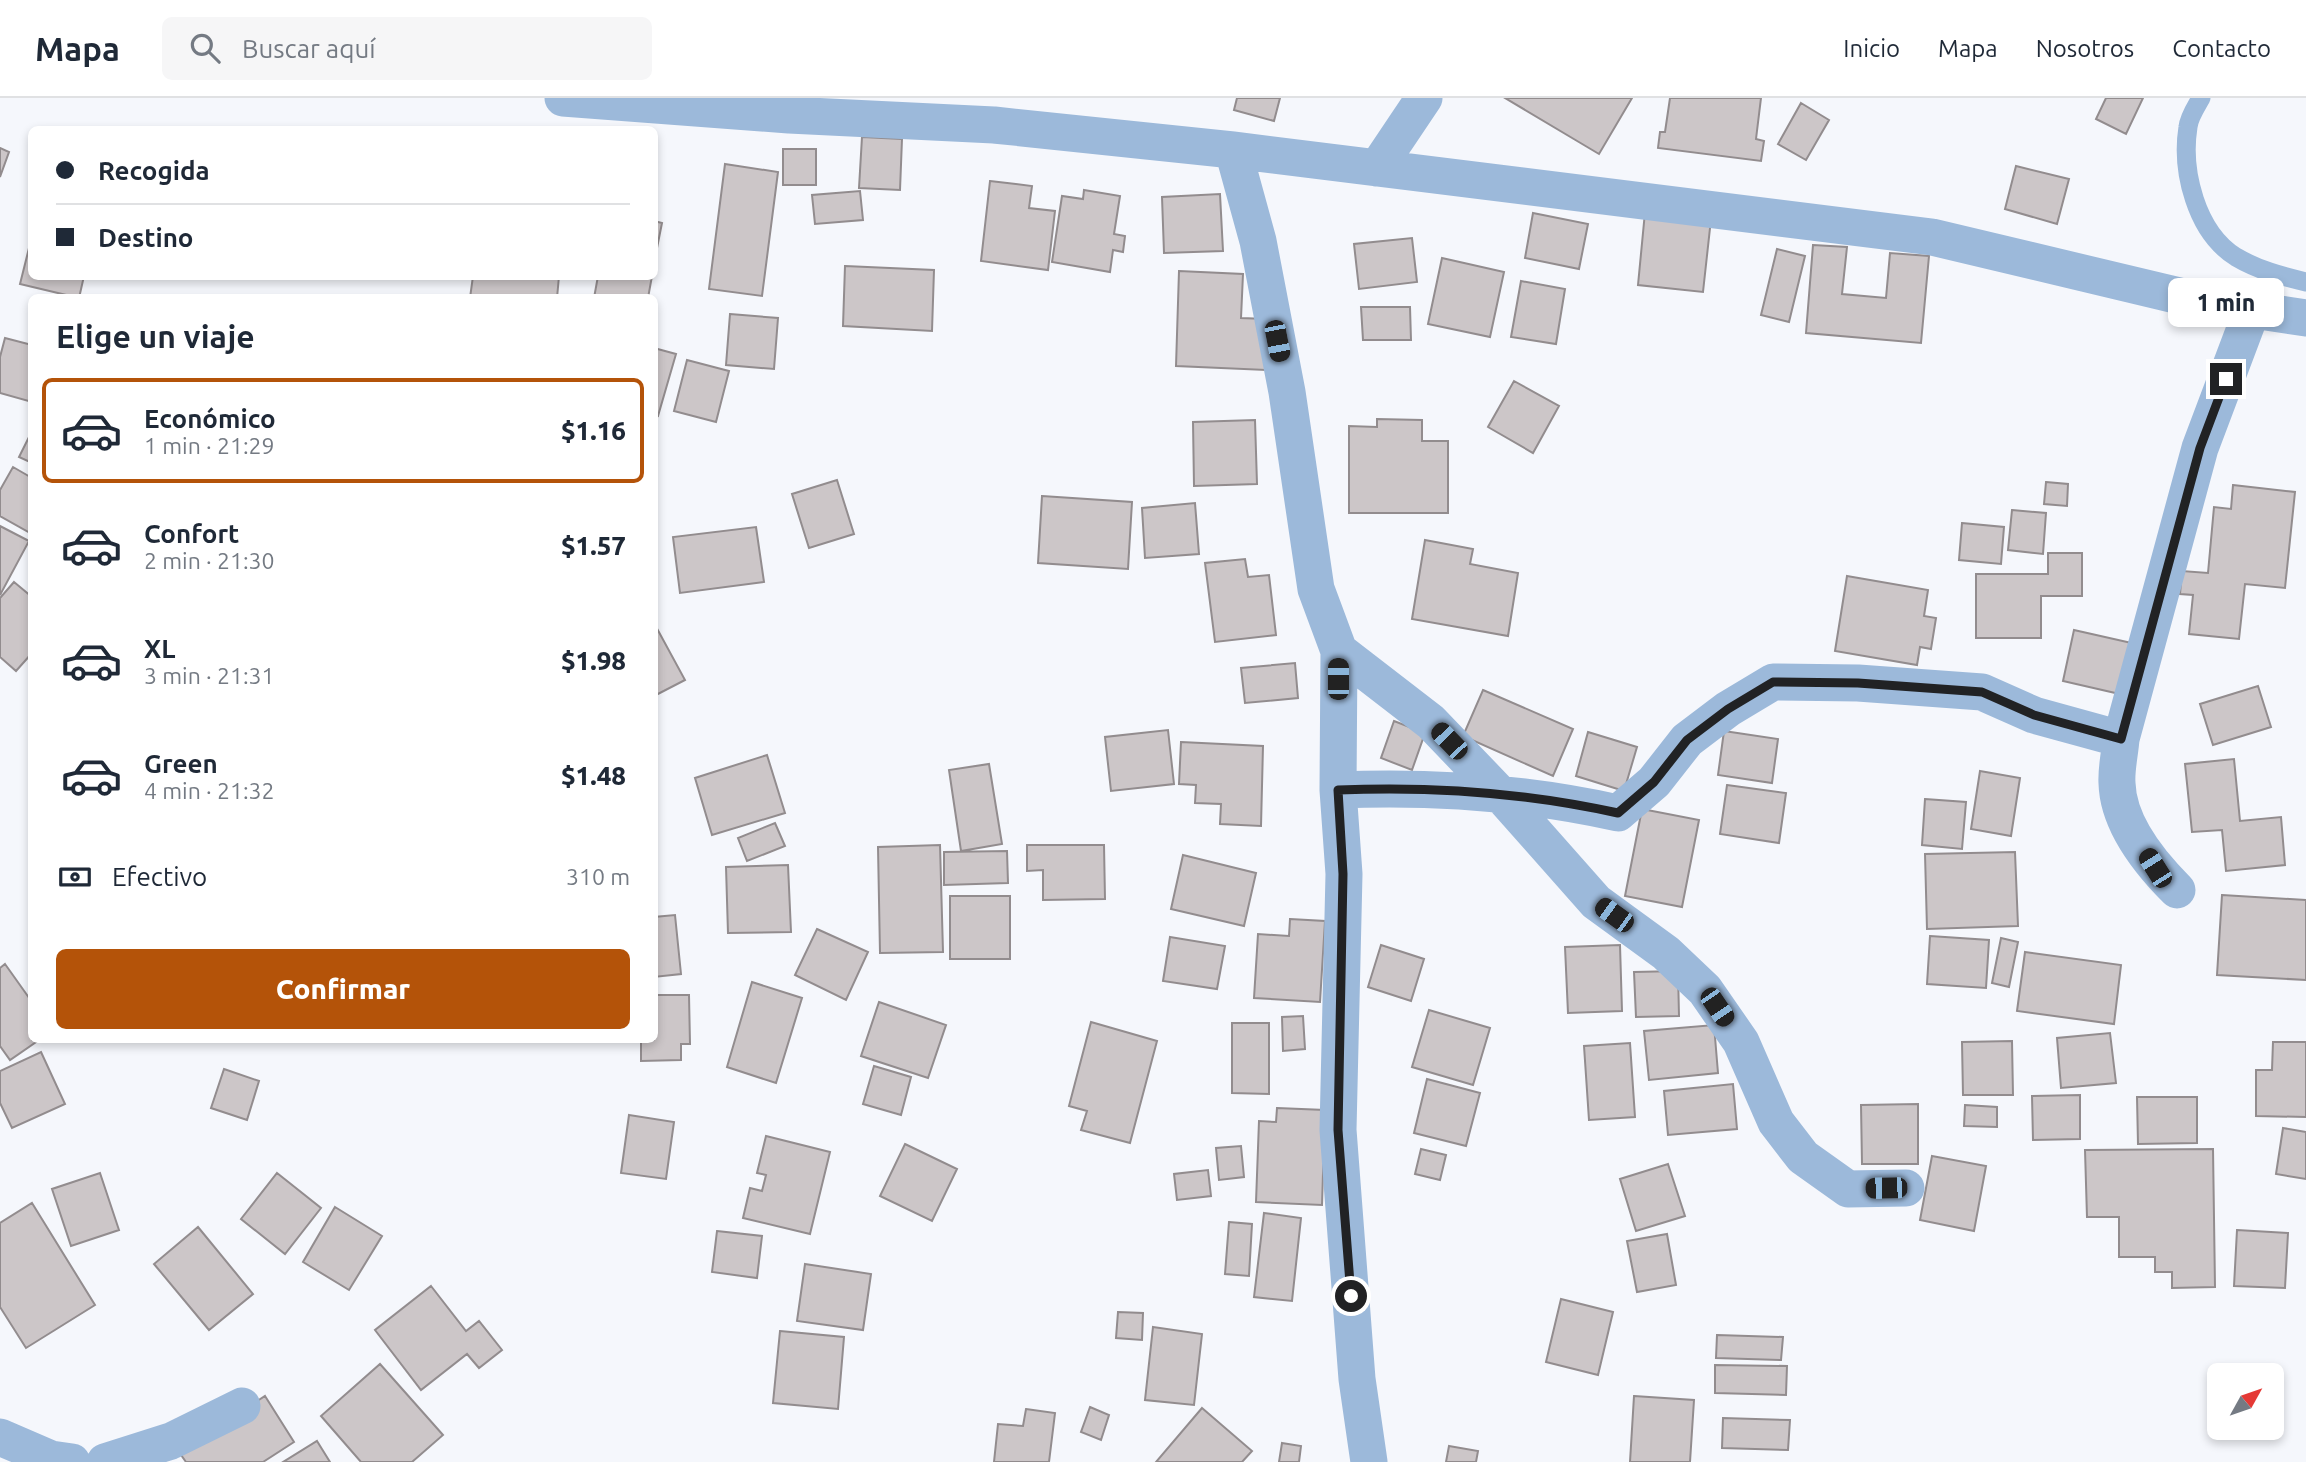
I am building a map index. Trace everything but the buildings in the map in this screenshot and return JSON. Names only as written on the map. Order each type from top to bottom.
[{"type":"street","points":[[563,98],[788,107],[994,125],[1233,150],[1933,237],[2213,304],[2306,318]]},
{"type":"street","points":[[1377,168],[1424,98]]},
{"type":"street","points":[[1233,150],[1258,241],[1287,392],[1316,589],[1339,651],[1338,790],[1343,874],[1338,1130],[1357,1379],[1369,1462]]},
{"type":"street","points":[[2177,891],[2155,868],[2123,814],[2117,784],[2121,739],[2200,448],[2252,310]]},
{"type":"street","points":[[1339,651],[1431,722],[1503,797],[1596,902],[1666,953],[1706,990],[1741,1042],[1776,1122],[1803,1157],[1848,1189],[1906,1188]]},
{"type":"street","points":[[1338,790],[1415,787],[1574,804],[1618,813],[1654,782],[1687,740],[1728,709],[1773,682],[1858,683],[1982,692],[2034,715],[2121,739]]},
{"type":"street","points":[[104,1462],[172,1441],[242,1406]]},
{"type":"street","points":[[0,1437],[51,1459],[72,1462]]},
{"type":"lane","points":[[2201,98],[2188,125],[2186,158],[2190,188],[2210,231],[2234,256],[2272,274],[2306,282]]},
{"type":"route","points":[[1351,1296],[1338,1130],[1343,874],[1338,790],[1415,787],[1574,804],[1618,813],[1654,782],[1687,740],[1728,709],[1773,682],[1858,683],[1982,692],[2034,715],[2121,739],[2200,448],[2226,379]]}]
